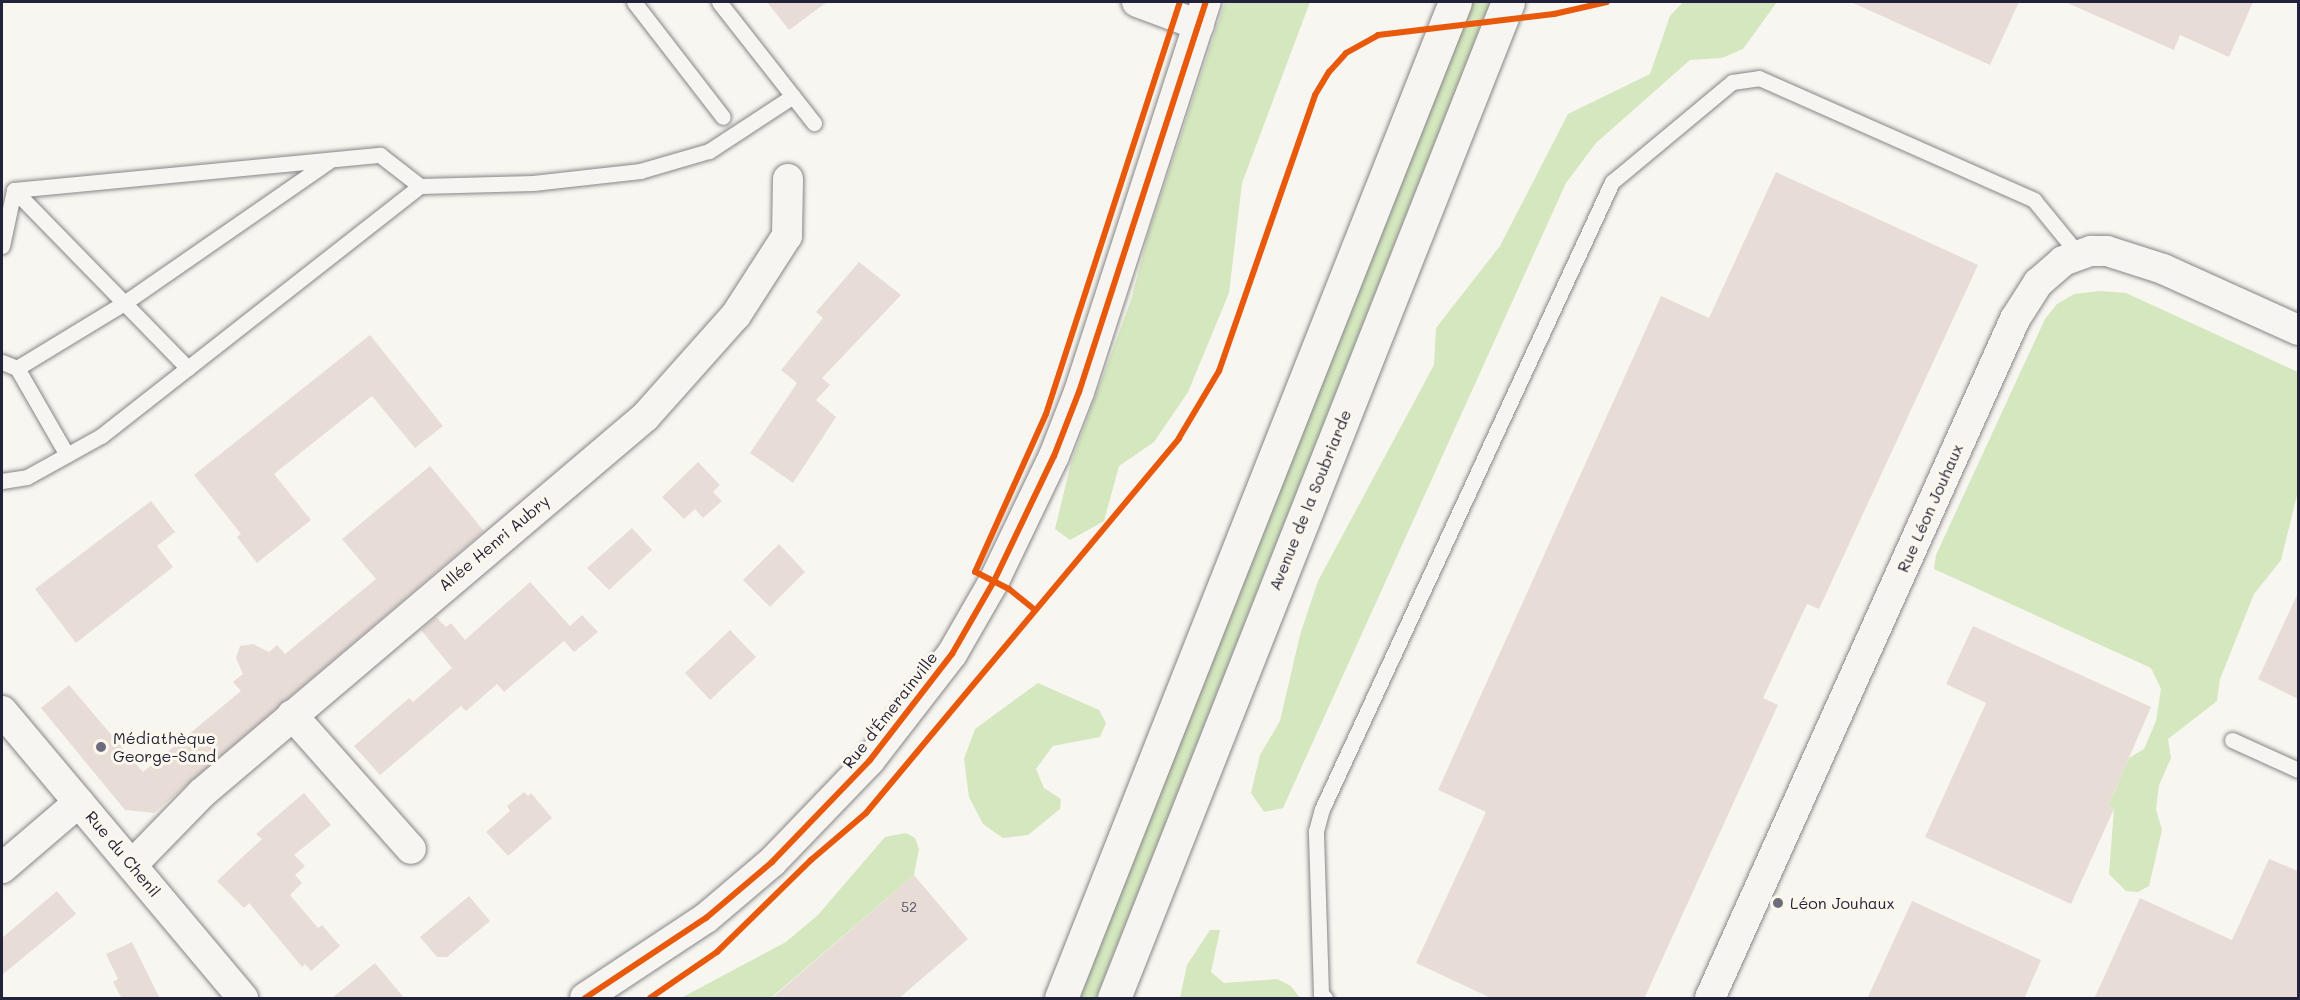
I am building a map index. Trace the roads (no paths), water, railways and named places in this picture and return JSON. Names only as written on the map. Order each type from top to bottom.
[{"type":"street","points":[[1137,2],[1202,13]]},
{"type":"street","points":[[1061,999],[1455,2]]},
{"type":"street","name":"Avenue de la Soubriarde","points":[[1114,999],[1508,2]]},
{"type":"street","name":"Rue d'Émerainville","points":[[585,999],[706,918],[772,862],[870,760],[952,654],[994,581],[1054,456],[1079,392],[1202,13]]},
{"type":"street","name":"Allée Henri Aubry","points":[[133,864],[202,793],[645,417],[736,315],[787,236],[788,179]]},
{"type":"street","name":"Rue Léon Jouhaux","points":[[1710,999],[2014,319],[2038,283],[2063,261],[2078,254],[2107,251],[2126,255],[2298,330]]},
{"type":"street","name":"Rue du Chenil","points":[[2,711],[133,864],[243,999]]},
{"type":"street","points":[[292,716],[411,849]]},
{"type":"street","points":[[2,868],[79,802]]},
{"type":"lane","points":[[634,2],[723,117]]},
{"type":"lane","points":[[719,2],[814,123]]},
{"type":"lane","points":[[1325,999],[1321,994],[1316,831],[1323,809],[1612,182],[1732,82],[1759,78],[2034,200],[2078,254]]},
{"type":"lane","points":[[2,481],[27,477],[101,436],[420,186],[533,183],[640,171],[709,151],[793,96]]},
{"type":"lane","points":[[14,190],[380,155],[420,186]]},
{"type":"lane","points":[[17,368],[127,301],[330,160]]},
{"type":"lane","points":[[14,190],[127,301],[188,368]]},
{"type":"lane","points":[[2,246],[14,190]]},
{"type":"lane","points":[[2,362],[17,368],[67,454]]},
{"type":"lane","points":[[2232,740],[2298,770]]},
{"type":"place","name":"Médiathèque George-Sand","points":[[101,747]]},
{"type":"place","name":"Léon Jouhaux","points":[[1778,903]]}]
